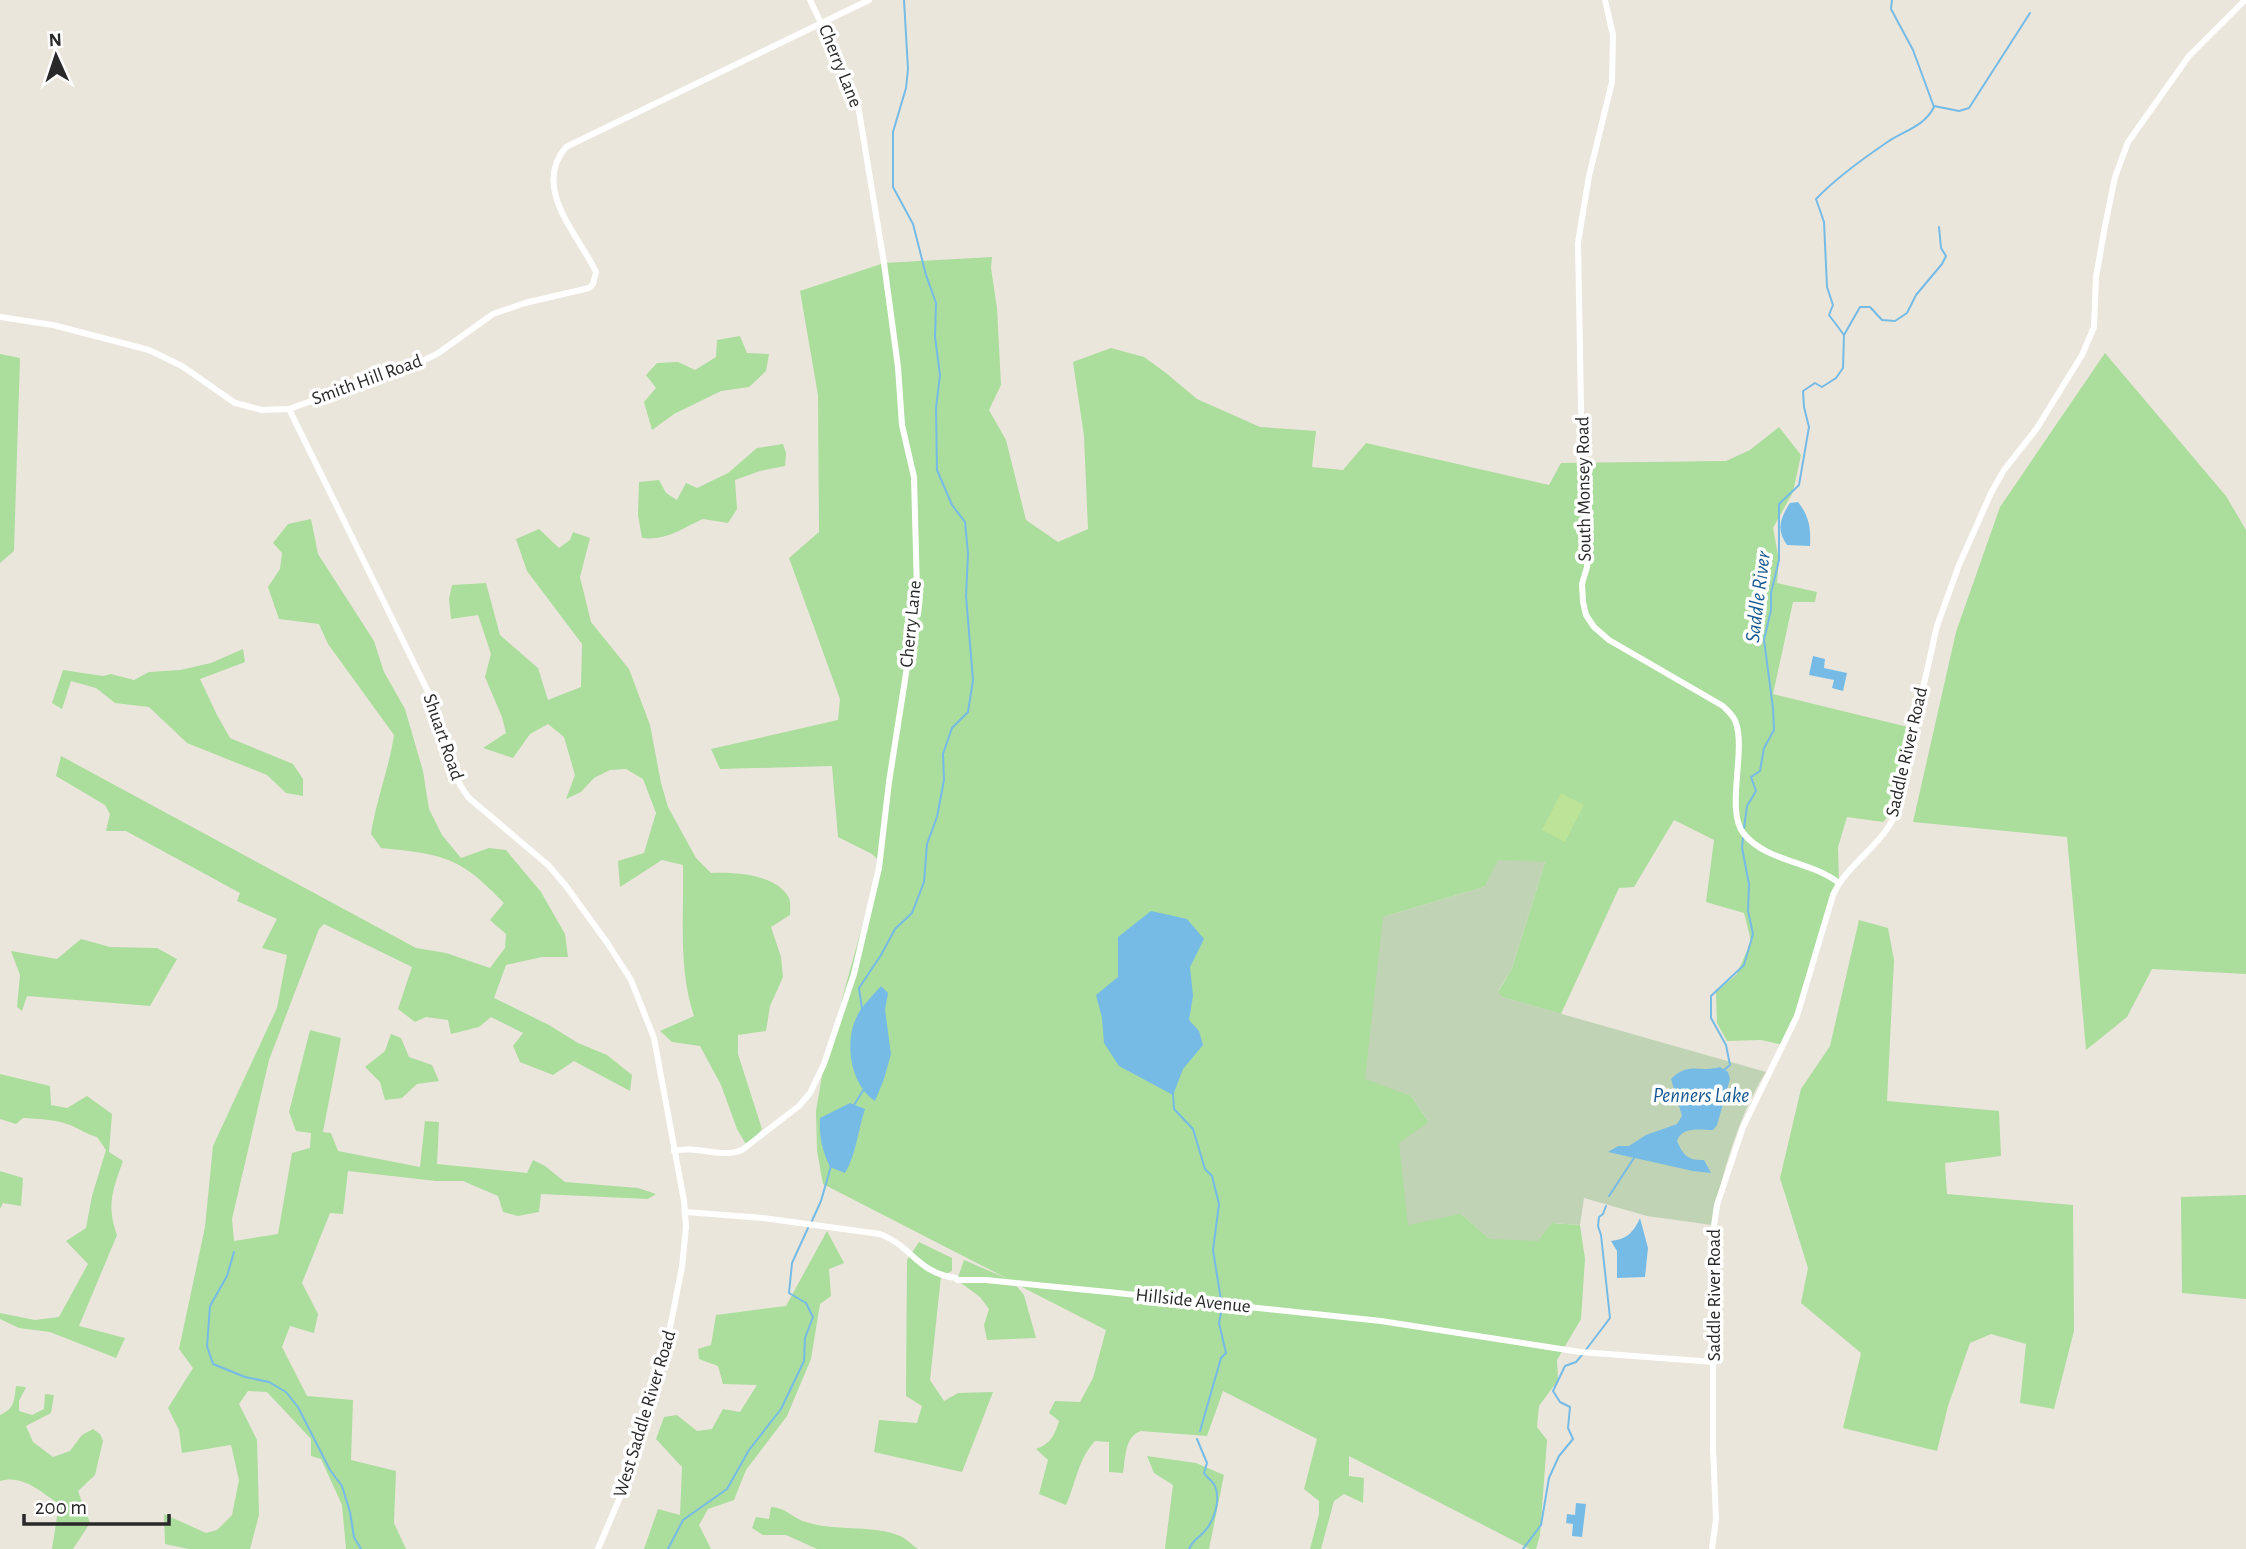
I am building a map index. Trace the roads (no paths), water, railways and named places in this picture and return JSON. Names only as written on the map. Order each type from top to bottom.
[{"type":"street","name":"Cherry Lane","points":[[674,1151],[693,1148],[738,1152],[799,1105],[810,1093],[824,1064],[854,974],[879,868],[917,591],[914,477],[902,425],[898,367],[884,263],[857,99],[810,0]]},
{"type":"street","points":[[822,22],[869,0]]},
{"type":"street","name":"South Monsey Road","points":[[1605,0],[1613,35],[1612,82],[1589,176],[1578,243],[1582,460],[1589,540],[1587,566],[1582,584],[1586,615],[1594,628],[1609,640],[1723,706],[1731,714],[1736,724],[1738,739],[1739,828],[1745,837],[1756,845],[1816,869],[1839,883]]},
{"type":"street","name":"Saddle River Road","points":[[1712,1549],[1716,1518],[1711,1311],[1713,1233],[1717,1205],[1743,1127],[1797,1016],[1833,895],[1839,883],[1886,831],[1894,817],[1937,626],[1955,576],[1991,493],[2004,470],[2043,418],[2082,355],[2094,327],[2096,277],[2105,226],[2115,177],[2127,142],[2189,56],[2245,0]]},
{"type":"street","name":"Smith Hill Road","points":[[0,317],[53,325],[149,349],[182,366],[235,403],[262,410],[289,409],[383,377],[437,354],[492,314],[589,288],[593,284],[596,271],[554,194],[553,172],[559,155],[566,147],[822,22]]},
{"type":"street","name":"Shuart Road","points":[[289,409],[440,716],[459,786],[469,798],[548,865],[587,915],[631,980],[653,1038],[666,1109]]},
{"type":"street","name":"West Saddle River Road","points":[[598,1549],[626,1483],[662,1368],[679,1285],[686,1212],[666,1109]]},
{"type":"street","name":"Hillside Avenue","points":[[686,1212],[764,1217],[880,1234],[894,1240],[928,1270],[957,1280],[986,1280],[1381,1321],[1600,1355],[1714,1362]]},
{"type":"water","points":[[1798,502],[1808,522],[1810,546],[1787,545],[1781,534],[1784,514],[1790,503]]},
{"type":"water","points":[[1813,656],[1825,659],[1824,668],[1847,673],[1843,691],[1832,688],[1834,680],[1809,675]]},
{"type":"water","points":[[1151,911],[1187,919],[1204,939],[1190,967],[1193,996],[1189,1020],[1199,1031],[1203,1045],[1183,1069],[1173,1095],[1119,1066],[1104,1043],[1102,1018],[1096,995],[1118,977],[1118,937]]},
{"type":"water","points":[[881,986],[888,993],[885,1010],[891,1054],[875,1101],[860,1084],[850,1050],[853,1026],[859,1012]]},
{"type":"water","name":"Penners Lake","points":[[1720,1067],[1728,1072],[1730,1079],[1717,1125],[1713,1130],[1687,1131],[1679,1136],[1677,1141],[1687,1156],[1704,1160],[1711,1173],[1608,1152],[1618,1146],[1629,1146],[1646,1135],[1677,1124],[1682,1116],[1671,1079],[1677,1074],[1689,1069]]},
{"type":"water","points":[[850,1103],[865,1109],[845,1173],[830,1167],[822,1143],[820,1118]]},
{"type":"water","points":[[1640,1218],[1648,1248],[1645,1277],[1617,1278],[1617,1251],[1611,1241],[1629,1234]]},
{"type":"water","points":[[1576,1503],[1586,1504],[1582,1537],[1572,1536],[1573,1524],[1566,1523],[1567,1514],[1575,1515]]},
{"type":"waterway","points":[[862,1009],[859,988],[895,929],[912,913],[924,882],[927,844],[937,817],[944,780],[943,754],[952,728],[968,712],[973,680],[966,596],[968,554],[965,522],[952,505],[937,470],[936,408],[940,375],[935,337],[936,303],[913,224],[893,187],[893,132],[906,88],[908,69],[904,0]]},
{"type":"waterway","name":"Saddle River","points":[[1744,828],[1747,806],[1756,791],[1751,777],[1760,771],[1764,748],[1774,730],[1764,640],[1779,560],[1779,504],[1799,485],[1809,427],[1803,391],[1815,383],[1822,387],[1836,378],[1843,368],[1844,335],[1829,315],[1833,305],[1827,287],[1824,222],[1816,199],[1858,163],[1919,124],[1934,107],[1913,50],[1891,9],[1892,0]]},
{"type":"waterway","points":[[1934,106],[1959,111],[1969,108],[2030,13]]},
{"type":"waterway","points":[[1844,335],[1860,307],[1870,307],[1882,320],[1895,321],[1907,313],[1916,295],[1946,256],[1941,248],[1939,227]]},
{"type":"waterway","name":"Saddle River","points":[[1724,1070],[1730,1065],[1726,1045],[1711,1018],[1711,996],[1744,965],[1753,934],[1748,911],[1749,884],[1742,848],[1743,837]]},
{"type":"waterway","points":[[854,1105],[864,1089]]},
{"type":"waterway","points":[[1173,1093],[1174,1109],[1193,1129],[1205,1169],[1212,1176],[1219,1204],[1213,1250],[1221,1300]]},
{"type":"waterway","name":"Saddle River","points":[[1609,1196],[1634,1158]]},
{"type":"waterway","points":[[811,1223],[821,1201],[831,1166]]},
{"type":"waterway","name":"Saddle River","points":[[1585,1351],[1610,1318],[1598,1226],[1599,1217],[1606,1206]]},
{"type":"waterway","points":[[668,1549],[683,1520],[727,1489],[749,1450],[781,1409],[804,1361],[805,1338],[813,1317],[806,1303],[789,1293],[792,1263],[808,1228]]},
{"type":"waterway","points":[[234,1252],[227,1276],[210,1306],[207,1346],[213,1364],[245,1377],[269,1382],[286,1392],[298,1407],[330,1470],[342,1486],[354,1537],[361,1549]]},
{"type":"waterway","points":[[1200,1431],[1221,1358],[1226,1353],[1219,1323],[1222,1307]]},
{"type":"waterway","name":"Saddle River","points":[[1523,1549],[1541,1525],[1549,1478],[1559,1456],[1573,1439],[1568,1428],[1570,1407],[1560,1402],[1553,1391],[1565,1366],[1576,1362],[1582,1355]]},
{"type":"waterway","points":[[1189,1549],[1210,1523],[1217,1505],[1217,1492],[1204,1473],[1207,1463],[1197,1439]]}]
